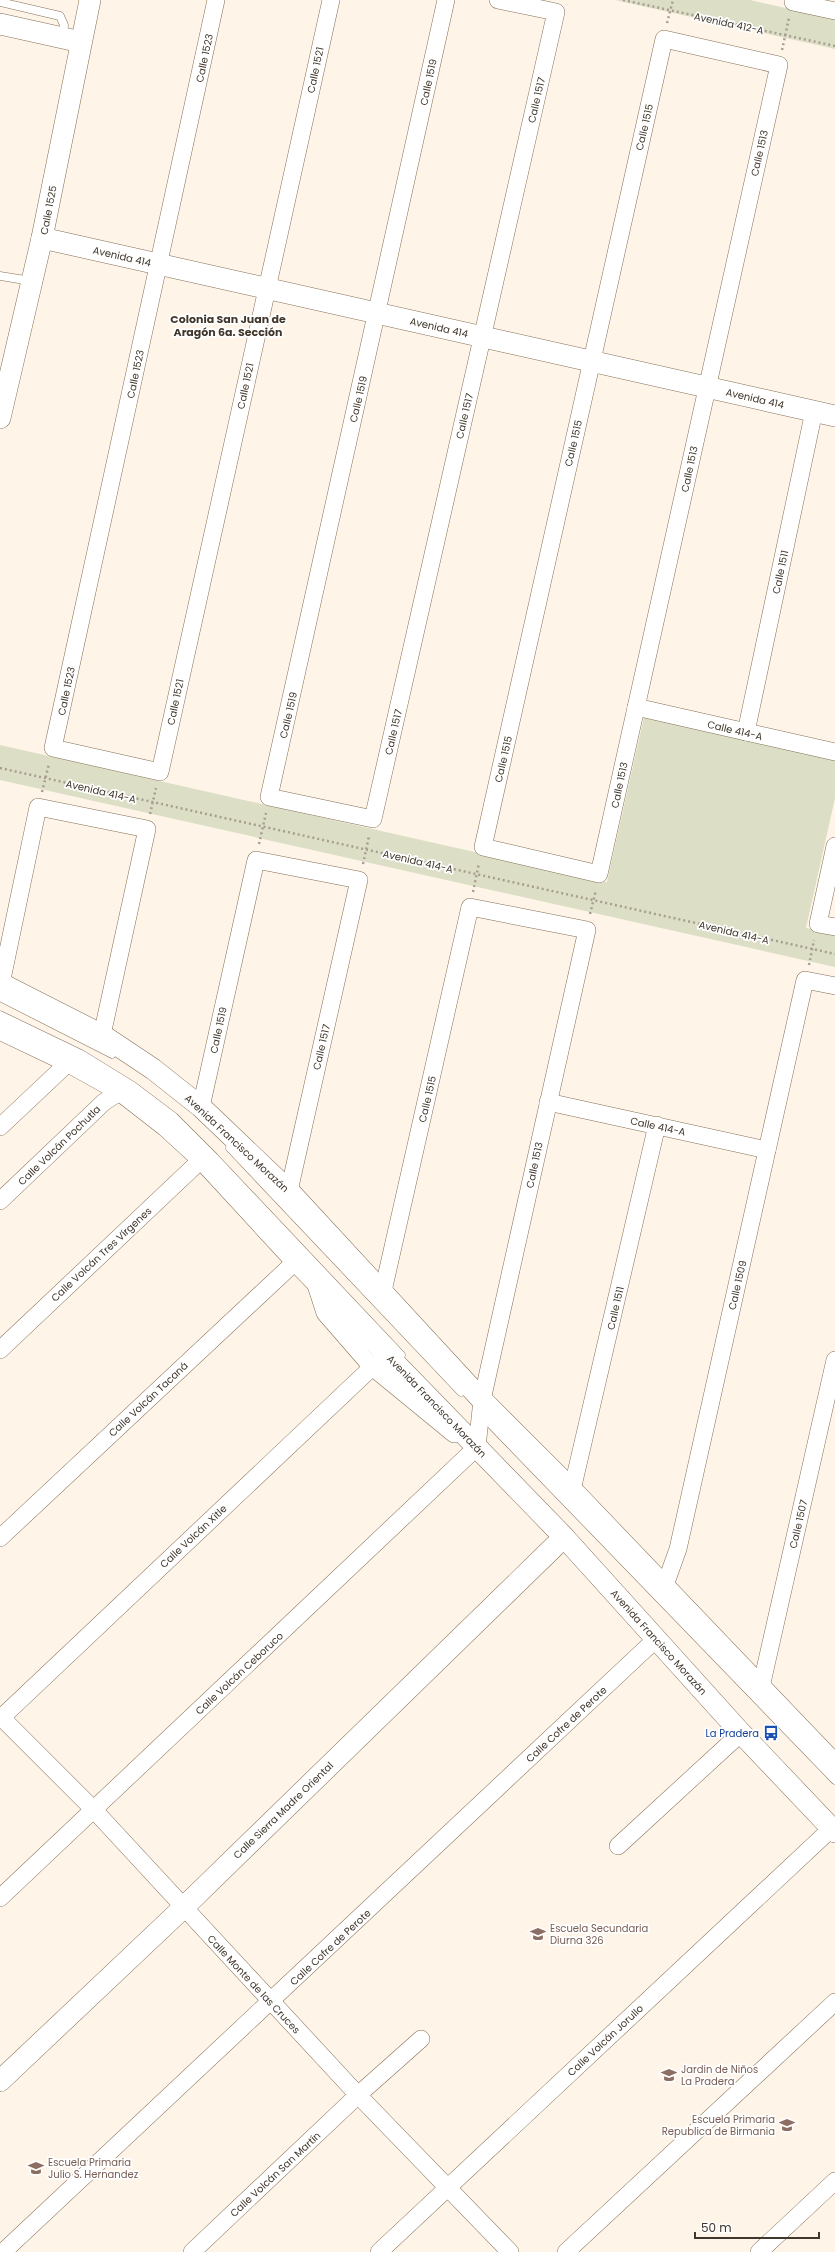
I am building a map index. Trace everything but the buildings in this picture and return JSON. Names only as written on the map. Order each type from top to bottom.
[{"type":"street","name":"Calle 1525","points":[[0,418],[42,238],[72,40],[90,0]]},
{"type":"street","name":"Calle 1523","points":[[53,748],[216,0]]},
{"type":"street","name":"Calle 1521","points":[[160,772],[331,0]]},
{"type":"street","name":"Calle 1519","points":[[269,797],[446,0]]},
{"type":"street","name":"Calle 1517","points":[[373,819],[556,12],[498,0]]},
{"type":"street","points":[[793,1],[835,11]]},
{"type":"street","points":[[0,24],[72,40]]},
{"type":"street","points":[[664,39],[778,65]]},
{"type":"street","name":"Calle 1515","points":[[483,847],[664,39]]},
{"type":"street","name":"Calle 1513","points":[[599,874],[778,65]]},
{"type":"street","name":"Avenida 414","points":[[42,238],[835,416]]},
{"type":"street","name":"Calle 1511","points":[[746,732],[814,411]]},
{"type":"street","name":"Calle 414-A","points":[[636,707],[835,752]]},
{"type":"street","points":[[53,748],[160,772]]},
{"type":"street","points":[[269,797],[373,819]]},
{"type":"street","points":[[0,988],[38,807],[147,829],[102,1035]]},
{"type":"street","points":[[835,846],[818,924],[835,927]]},
{"type":"street","points":[[483,847],[599,874]]},
{"type":"street","points":[[256,860],[359,880]]},
{"type":"street","name":"Calle 1519","points":[[196,1109],[256,860]]},
{"type":"street","name":"Calle 1517","points":[[289,1191],[359,880]]},
{"type":"street","points":[[470,907],[587,930]]},
{"type":"street","name":"Calle 1515","points":[[384,1291],[470,907]]},
{"type":"street","name":"Calle 1513","points":[[481,1443],[475,1403],[548,1102],[587,930]]},
{"type":"street","points":[[805,980],[835,986]]},
{"type":"street","name":"Calle 1509","points":[[664,1588],[678,1549],[805,980]]},
{"type":"street","name":"Avenida Francisco Morazán","points":[[0,988],[102,1035],[153,1069],[289,1191],[384,1291],[475,1403],[572,1490],[664,1588],[835,1765]]},
{"type":"street","name":"Avenida Francisco Morazán","points":[[0,1029],[69,1062],[121,1091],[166,1126],[202,1159],[296,1261],[313,1277],[379,1360],[481,1443],[741,1733],[834,1827]]},
{"type":"street","points":[[0,1127],[69,1062]]},
{"type":"street","name":"Calle Volcán Pochutla","points":[[0,1201],[104,1102],[121,1091]]},
{"type":"street","name":"Calle 414-A","points":[[548,1102],[767,1150]]},
{"type":"street","name":"Calle 1511","points":[[572,1490],[657,1125]]},
{"type":"street","name":"Calle Volcán Tres Vírgenes","points":[[0,1350],[202,1159]]},
{"type":"street","name":"Calle Volcán Tacaná","points":[[0,1538],[296,1261]]},
{"type":"street","name":"Calle Volcán Xitle","points":[[0,1717],[379,1360]]},
{"type":"street","name":"Calle 1507","points":[[761,1688],[835,1360]]},
{"type":"street","name":"Calle Volcán Ceboruco","points":[[0,1898],[481,1443]]},
{"type":"street","name":"Calle Sierra Madre Oriental","points":[[0,2081],[183,1908],[564,1537]]},
{"type":"street","name":"Calle Cofre de Perote","points":[[3,2252],[656,1639]]},
{"type":"street","name":"Calle Monte de las Cruces","points":[[0,1717],[94,1810],[183,1908],[358,2095],[510,2252]]},
{"type":"street","points":[[618,1846],[741,1733]]},
{"type":"street","name":"Calle Volcán Jorullo","points":[[379,2252],[834,1827]]},
{"type":"street","points":[[566,2252],[835,2002]]},
{"type":"street","name":"Calle Volcán San Martín","points":[[192,2252],[358,2095],[421,2039]]},
{"type":"street","points":[[759,2252],[835,2180]]},
{"type":"lane","points":[[0,2],[60,16],[72,40]]},
{"type":"lane","points":[[0,276],[31,282]]},
{"type":"lane","points":[[0,988],[146,1074],[196,1109]]},
{"type":"lane","points":[[0,1015],[81,1054],[133,1086],[174,1117],[214,1157],[408,1362]]},
{"type":"lane","points":[[222,1141],[835,1780]]},
{"type":"lane","points":[[451,1408],[481,1443]]},
{"type":"lane","points":[[525,1484],[812,1800],[834,1827]]},
{"type":"path","name":"Avenida 412-A","points":[[623,0],[835,46]]},
{"type":"path","points":[[664,39],[673,0]]},
{"type":"path","points":[[778,65],[793,1]]},
{"type":"path","points":[[38,807],[53,748]]},
{"type":"path","name":"Avenida 414-A","points":[[0,768],[835,954]]},
{"type":"path","points":[[147,829],[160,772]]},
{"type":"path","points":[[256,860],[269,797]]},
{"type":"path","points":[[359,880],[373,819]]},
{"type":"path","points":[[470,907],[483,847]]},
{"type":"path","points":[[587,930],[599,874]]},
{"type":"path","points":[[805,980],[818,924]]},
{"type":"green space","points":[[615,0],[750,0],[835,19],[835,49]]},
{"type":"green space","points":[[644,717],[835,760],[835,798],[806,928],[835,935],[835,967],[0,780],[0,745],[607,882]]},
{"type":"place","name":"La Pradera","points":[[771,1733]]},
{"type":"place","name":"Escuela Secundaria Diurna 326","points":[[538,1934]]},
{"type":"place","name":"Jardin de Niños La Pradera","points":[[669,2075]]},
{"type":"place","name":"Escuela Primaria Republica de Birmania","points":[[787,2125]]},
{"type":"place","name":"Escuela Primaria Julio S. Hernandez","points":[[36,2168]]},
{"type":"district","name":"Colonia San Juan de Aragón 6a. Sección","points":[[228,325]]}]
